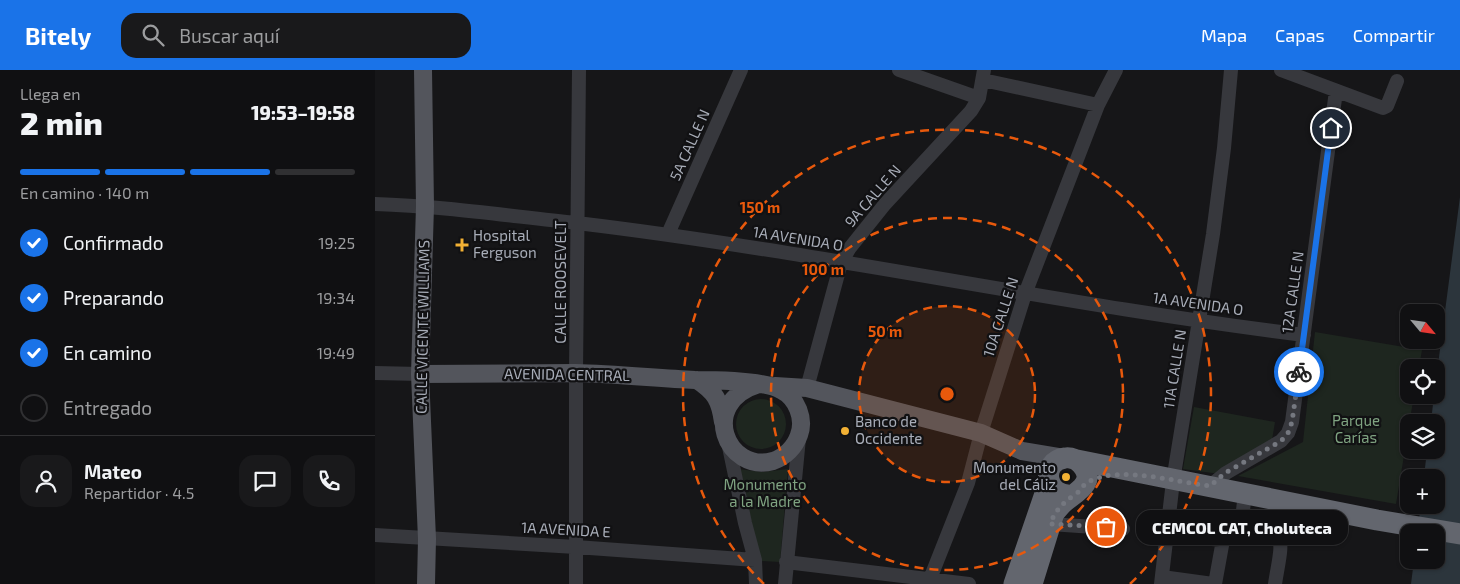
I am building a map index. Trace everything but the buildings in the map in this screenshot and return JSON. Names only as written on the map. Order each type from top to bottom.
[{"type":"highway","points":[[1071,459],[1085,470],[1079,489]]},
{"type":"highway","points":[[1014,584],[1049,480],[1052,465],[1057,460],[1071,459],[1377,520],[1460,534]]},
{"type":"highway","points":[[1031,584],[1054,513],[1079,489],[1098,478],[1114,474],[1165,479]]},
{"type":"highway","points":[[1049,480],[1055,492],[1061,495],[1079,489]]},
{"type":"main road","name":"CALLE VICENTE WILLIAMS","points":[[423,70],[425,206],[420,374],[427,538],[426,584]]},
{"type":"main road","name":"AVENIDA CENTRAL","points":[[420,374],[576,373],[807,388],[981,434],[1022,451],[1071,459]]},
{"type":"main road","points":[[697,380],[707,387],[718,400],[726,435],[736,452],[747,459],[760,462],[773,461],[785,455],[794,446],[800,427],[807,388]]},
{"type":"main road","points":[[726,435],[724,417],[728,405],[736,395],[746,388],[765,385],[782,390],[792,398],[798,409],[800,427]]},
{"type":"main road","name":"AVENIDA CENTRAL","points":[[1022,451],[1049,480]]},
{"type":"street","name":"CALLE ROOSEVELT","points":[[576,584],[579,70]]},
{"type":"street","name":"5A CALLE N","points":[[668,234],[741,70]]},
{"type":"street","points":[[899,70],[979,98]]},
{"type":"street","name":"10A CALLE N","points":[[930,579],[968,483],[981,434],[1025,294],[1098,105],[1116,70]]},
{"type":"street","name":"11A CALLE N","points":[[1162,581],[1167,534],[1165,479],[1200,321],[1224,148],[1231,70]]},
{"type":"street","points":[[1281,70],[1383,108],[1387,106],[1397,81]]},
{"type":"street","points":[[983,75],[1098,105]]},
{"type":"street","name":"9A CALLE N","points":[[807,388],[841,263],[849,249],[885,204],[971,111],[979,98],[983,75]]},
{"type":"street","name":"12A CALLE N","points":[[1210,486],[1225,473],[1281,441],[1288,433],[1292,422],[1336,91]]},
{"type":"street","name":"1A AVENIDA O","points":[[375,204],[425,206],[668,234],[1025,294],[1304,335]]},
{"type":"street","name":"AVENIDA CENTRAL","points":[[375,373],[420,374]]},
{"type":"street","points":[[785,584],[800,427]]},
{"type":"street","points":[[726,435],[755,560],[756,584]]},
{"type":"street","points":[[1242,519],[1245,493]]},
{"type":"street","points":[[1162,581],[1214,584],[1218,539],[1228,518],[1258,521],[1276,530],[1279,534],[1281,539],[1280,554],[1275,584]]},
{"type":"street","points":[[1050,524],[1123,529]]},
{"type":"street","points":[[1167,534],[1187,537]]},
{"type":"street","name":"1A AVENIDA E","points":[[375,535],[755,560]]},
{"type":"street","points":[[786,562],[969,584]]},
{"type":"green space","name":"Parque Carías","points":[[1315,332],[1400,346],[1400,349],[1422,350],[1420,359],[1400,359],[1400,404],[1413,404],[1411,414],[1400,414],[1400,459],[1403,459],[1402,469],[1400,469],[1396,504],[1238,476],[1303,442]]},
{"type":"green space","points":[[761,399],[770,401],[781,410],[786,424],[784,433],[775,444],[761,449],[752,447],[741,438],[736,424],[738,415],[747,404]]},
{"type":"green space","points":[[1194,407],[1275,422],[1272,440],[1220,474],[1183,469]]},
{"type":"green space","name":"Monumento a la Madre","points":[[738,469],[762,472],[788,469],[780,562],[760,561]]},
{"type":"shaded area","points":[[1460,197],[1460,584],[1411,584],[1413,569],[1445,569],[1445,524],[1418,524],[1420,514],[1445,514],[1445,469],[1425,469],[1426,459],[1445,459],[1445,414],[1432,414],[1433,404],[1445,404],[1445,359],[1439,359],[1440,349],[1445,349],[1445,311]]},
{"type":"tunnel","points":[[1187,537],[1212,539]]},
{"type":"way so far","points":[[1106,527],[1050,524],[1054,513],[1062,504],[1083,488],[1085,483],[1114,474],[1157,477],[1210,486],[1225,473],[1281,441],[1288,433],[1292,422],[1299,372]]},
{"type":"place","name":"Hospital Ferguson","points":[[462,245]]},
{"type":"place","name":"Banco de Occidente","points":[[845,431]]},
{"type":"place","name":"Monumento del Cáliz","points":[[1066,477]]},
{"type":"place","name":"CEMCOL CAT, Choluteca","points":[[1106,527]]},
{"type":"route","points":[[1299,372],[1331,128]]}]
